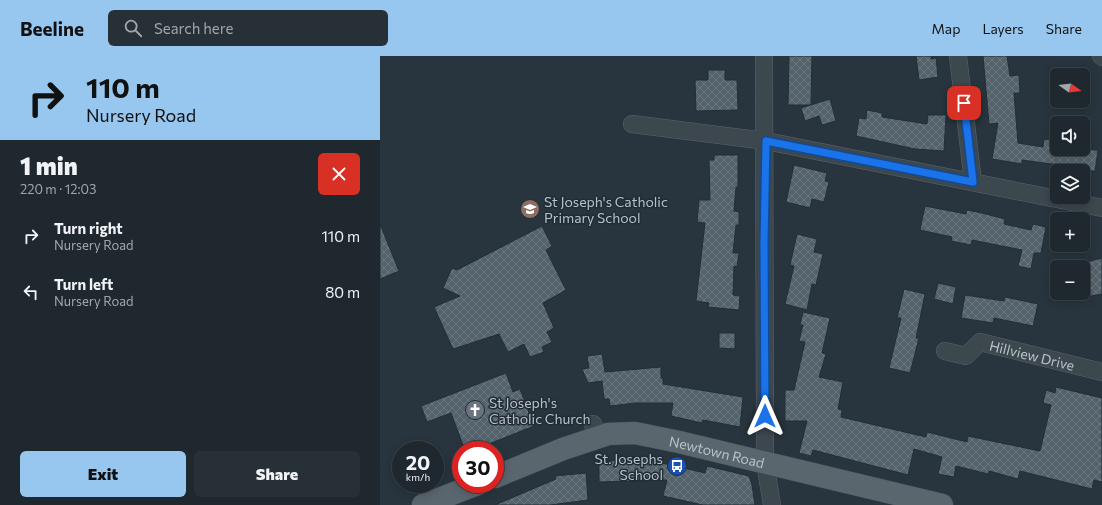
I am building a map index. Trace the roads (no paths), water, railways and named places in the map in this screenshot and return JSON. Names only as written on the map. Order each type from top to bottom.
[{"type":"main road","name":"Newtown Road","points":[[504,473],[563,449],[595,431],[608,434],[635,433],[679,442],[942,505]]},
{"type":"main road","points":[[423,505],[454,493]]},
{"type":"street","points":[[764,56],[766,141],[764,244],[765,463],[772,505]]},
{"type":"street","points":[[958,56],[973,182]]},
{"type":"street","points":[[632,124],[766,141],[1102,208]]},
{"type":"street","name":"Hillview Drive","points":[[945,351],[966,356],[980,342],[1102,372]]},
{"type":"place","name":"St Joseph's Catholic Primary School","points":[[530,209]]},
{"type":"place","name":"St Joseph's Catholic Church","points":[[475,410]]},
{"type":"place","name":"St. Josephs School","points":[[677,466]]}]
